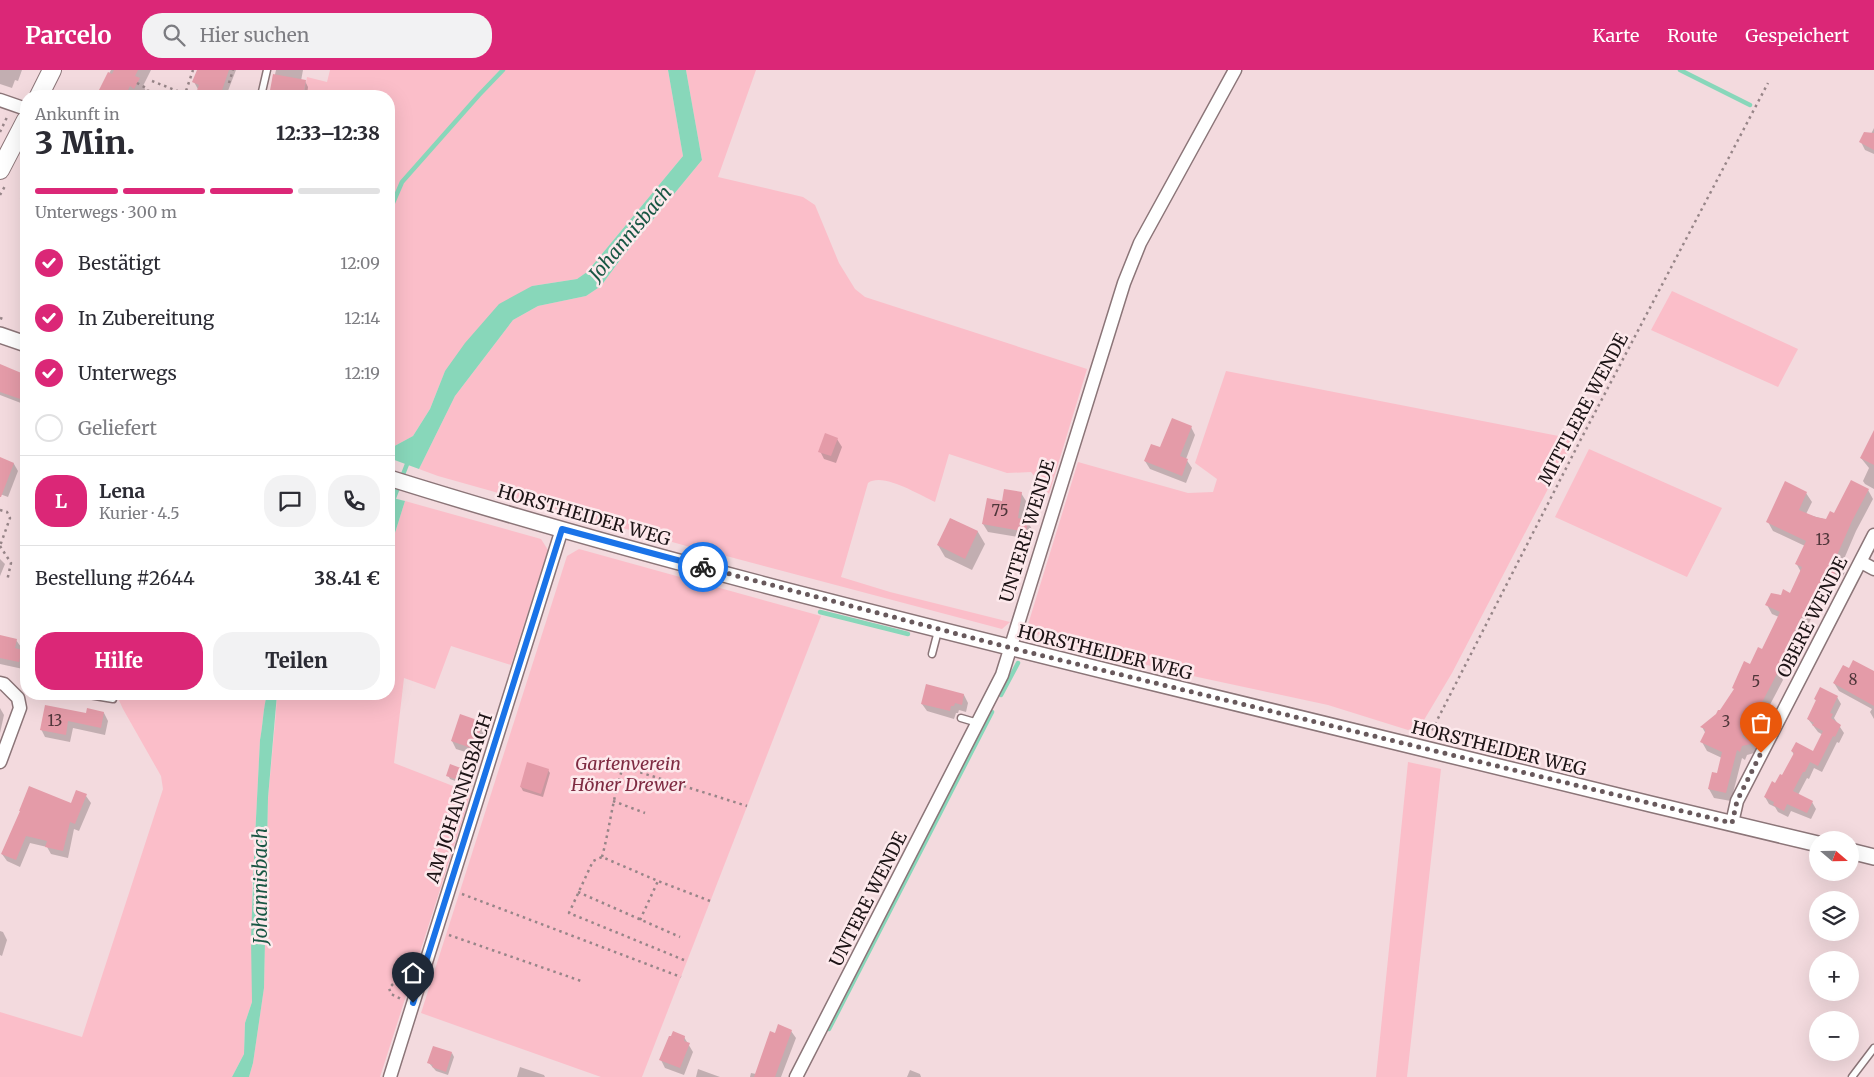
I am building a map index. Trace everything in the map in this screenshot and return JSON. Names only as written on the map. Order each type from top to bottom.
[{"type":"main road","points":[[42,90],[52,70]]},
{"type":"main road","points":[[0,170],[20,132]]},
{"type":"street","name":"UNTERE WENDE","points":[[796,1077],[1002,675],[1124,282],[1140,243],[1235,70]]},
{"type":"street","points":[[0,100],[20,108]]},
{"type":"street","points":[[0,335],[20,342]]},
{"type":"street","name":"HORSTHEIDER WEG","points":[[395,480],[562,529],[797,593],[1011,648],[1809,842]]},
{"type":"street","name":"AM JOHANNISBACH","points":[[390,1077],[562,529]]},
{"type":"street","name":"OBERE WENDE","points":[[1732,823],[1737,801],[1874,535]]},
{"type":"street","points":[[1861,562],[1874,569]]},
{"type":"street","points":[[0,683],[20,694]]},
{"type":"street","points":[[0,762],[21,700]]},
{"type":"street","points":[[1859,853],[1874,857]]},
{"type":"lane","points":[[262,90],[267,70]]},
{"type":"lane","points":[[932,654],[938,629]]},
{"type":"lane","points":[[961,718],[978,723]]},
{"type":"lane","points":[[1852,1077],[1874,1048]]},
{"type":"path","points":[[186,90],[193,70]]},
{"type":"path","points":[[229,82],[233,70]]},
{"type":"path","points":[[152,81],[172,90]]},
{"type":"path","points":[[137,83],[148,90]]},
{"type":"path","name":"MITTLERE WENDE","points":[[1426,750],[1430,735],[1575,449],[1768,83]]},
{"type":"path","points":[[0,510],[7,512],[10,518],[0,546],[11,563],[7,581]]},
{"type":"path","points":[[602,857],[610,825],[613,801],[623,767],[747,806]]},
{"type":"path","points":[[613,801],[645,813]]},
{"type":"path","points":[[684,960],[569,913],[578,892],[593,861],[602,857],[710,901]]},
{"type":"path","points":[[640,920],[658,881]]},
{"type":"path","points":[[449,889],[681,977]]},
{"type":"path","points":[[578,892],[680,937]]},
{"type":"path","points":[[436,930],[584,982]]},
{"type":"path","points":[[393,984],[389,988],[390,994],[399,999]]},
{"type":"green space","points":[[330,70],[668,70],[683,156],[587,272],[577,279],[532,286],[445,371],[430,409],[413,436],[395,446],[395,90],[305,90],[307,77],[327,82]]},
{"type":"green space","points":[[686,70],[756,70],[718,177],[803,197],[815,205],[839,263],[855,289],[865,297],[1087,369],[1049,494],[1031,472],[1007,473],[949,454],[935,502],[892,482],[875,480],[868,483],[841,577],[890,592],[1010,622],[1002,629],[697,549],[419,469],[455,396],[513,320],[538,306],[586,296],[601,286],[623,256],[702,160]]},
{"type":"green space","points":[[1672,291],[1798,349],[1778,387],[1651,330]]},
{"type":"green space","points":[[1226,371],[1574,439],[1452,673],[1421,725],[1408,730],[1328,705],[1165,670],[1026,631],[1078,462],[1188,493],[1213,492],[1217,479],[1195,463]]},
{"type":"green space","points":[[1589,449],[1722,508],[1687,577],[1555,517]]},
{"type":"green space","points":[[405,501],[541,539],[548,550],[511,665],[451,646],[435,689],[404,678],[394,763],[471,793],[380,1077],[249,1077],[253,1063],[264,988],[268,798],[277,700],[395,700],[395,533]]},
{"type":"green space","name":"Gartenverein Höner Drewer","points":[[579,549],[821,616],[642,1077],[601,1077],[421,1013],[567,556]]},
{"type":"green space","points":[[119,700],[266,700],[260,740],[252,881],[252,1002],[245,1023],[244,1054],[232,1077],[0,1077],[0,1012],[82,1037],[163,789],[161,776]]},
{"type":"green space","points":[[1408,762],[1441,769],[1407,1077],[1376,1077]]},
{"type":"water","points":[[668,70],[686,70],[702,160],[623,256],[601,286],[586,296],[538,306],[513,320],[455,396],[419,469],[395,460],[395,446],[413,436],[430,409],[445,371],[465,343],[499,304],[532,286],[577,279],[587,272],[683,156]]},
{"type":"water","points":[[395,498],[405,501],[395,533]]},
{"type":"water","points":[[266,700],[276,700],[268,798],[264,988],[253,1063],[249,1077],[232,1077],[244,1054],[245,1023],[252,1002],[252,881],[260,740]]},
{"type":"building","points":[[114,70],[138,70],[135,76],[140,78],[134,89],[130,86],[128,90],[99,90],[108,72],[112,74]]},
{"type":"building","points":[[197,70],[229,70],[222,90],[197,90],[199,85],[192,82]]},
{"type":"building","points":[[273,74],[306,80],[304,90],[270,90]]},
{"type":"building","points":[[1864,132],[1874,133],[1874,150],[1859,142]]},
{"type":"building","points":[[0,364],[20,372],[20,399],[0,392]]},
{"type":"building","points":[[1172,418],[1192,426],[1180,456],[1188,459],[1182,476],[1144,461],[1151,444],[1160,447]]},
{"type":"building","points":[[1874,430],[1874,465],[1860,458]]},
{"type":"building","points":[[825,433],[838,438],[831,456],[818,452]]},
{"type":"building","points":[[0,457],[14,463],[1,497],[0,497]]},
{"type":"building","points":[[1851,480],[1869,489],[1852,521],[1835,560],[1841,562],[1834,575],[1827,571],[1799,622],[1777,669],[1779,670],[1759,708],[1756,707],[1742,737],[1755,743],[1742,746],[1740,752],[1737,750],[1726,793],[1708,789],[1712,772],[1717,773],[1722,752],[1700,742],[1705,729],[1700,727],[1720,710],[1734,689],[1732,688],[1744,661],[1750,664],[1758,647],[1762,649],[1780,612],[1765,605],[1771,593],[1781,595],[1783,589],[1790,593],[1802,567],[1795,564],[1806,541],[1766,522],[1785,481],[1807,492],[1799,510],[1826,519],[1830,511],[1834,513]]},
{"type":"building","points":[[1004,489],[1022,492],[1018,518],[1028,520],[1026,532],[982,524],[987,498],[1002,501]]},
{"type":"building","points":[[950,518],[978,531],[965,559],[937,545]]},
{"type":"building","points":[[0,635],[17,639],[15,648],[20,649],[19,662],[0,658]]},
{"type":"building","points":[[1853,660],[1874,671],[1874,706],[1833,683],[1843,665],[1849,668]]},
{"type":"building","points":[[926,684],[964,694],[962,705],[955,703],[954,706],[951,706],[950,711],[921,704]]},
{"type":"building","points":[[1820,687],[1838,696],[1830,713],[1833,714],[1831,718],[1841,725],[1835,737],[1833,736],[1818,766],[1810,762],[1793,791],[1813,801],[1807,813],[1787,804],[1784,811],[1773,805],[1774,802],[1764,797],[1772,781],[1775,783],[1780,774],[1782,775],[1794,753],[1791,751],[1796,742],[1813,751],[1823,731],[1812,725],[1814,723],[1807,719]]},
{"type":"building","points":[[45,705],[86,713],[87,708],[104,712],[101,728],[68,721],[66,735],[40,730]]},
{"type":"building","points":[[460,714],[483,722],[474,749],[451,741]]},
{"type":"building","points":[[527,762],[549,769],[541,794],[520,787]]},
{"type":"building","points":[[450,764],[466,770],[461,781],[446,776]]},
{"type":"building","points":[[29,786],[71,803],[76,790],[87,794],[75,824],[70,822],[63,851],[45,847],[47,841],[26,836],[16,860],[1,854]]},
{"type":"building","points":[[778,1024],[792,1030],[775,1077],[754,1077],[770,1031],[775,1033]]},
{"type":"building","points":[[673,1031],[685,1036],[684,1041],[690,1043],[680,1068],[659,1060]]},
{"type":"building","points":[[433,1046],[452,1052],[446,1072],[427,1063]]},
{"type":"waterway","points":[[395,198],[402,182],[503,70]]},
{"type":"waterway","points":[[1680,70],[1750,105]]},
{"type":"waterway","name":"Johannisbach","points":[[395,495],[409,459]]},
{"type":"waterway","points":[[820,612],[908,634]]},
{"type":"waterway","points":[[1001,695],[1018,663]]},
{"type":"waterway","points":[[829,1029],[992,712]]},
{"type":"way so far","points":[[703,567],[1011,648],[1732,823],[1737,801],[1761,753]]},
{"type":"route","points":[[413,1003],[562,529],[703,567]]}]
